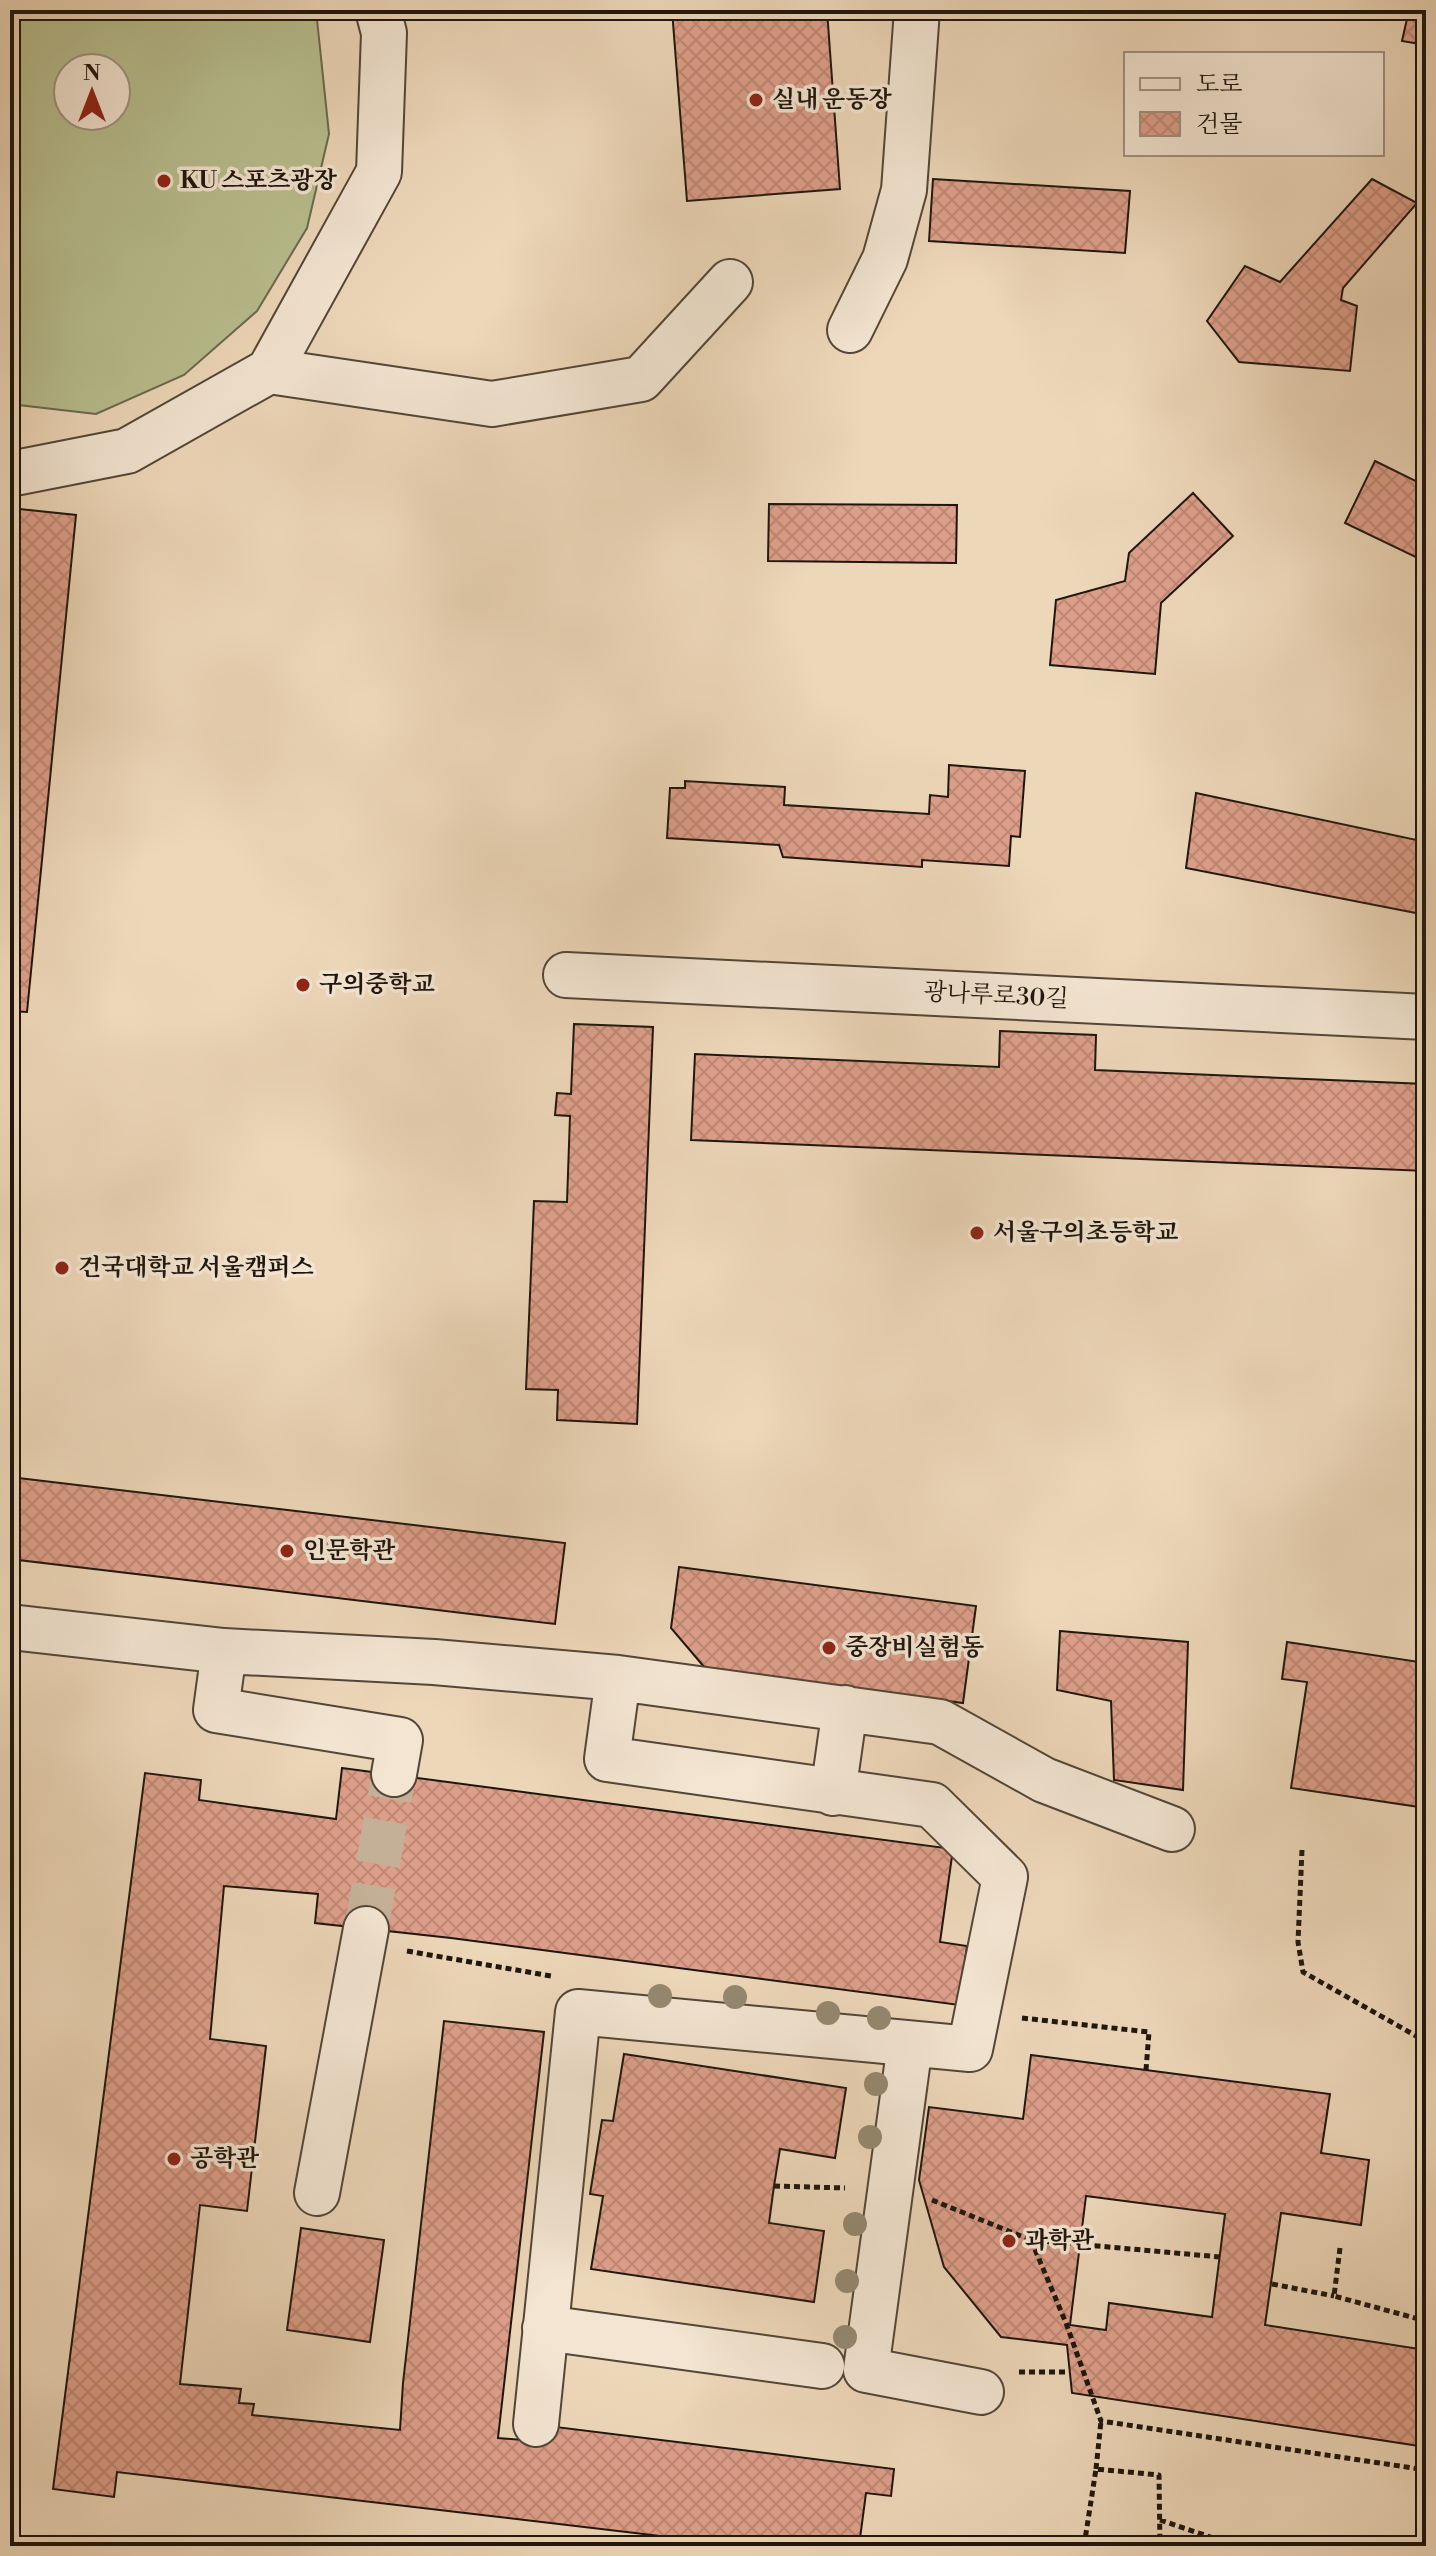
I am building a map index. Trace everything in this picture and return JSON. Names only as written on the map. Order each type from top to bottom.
[{"type":"street","points":[[10,474],[127,451],[269,371],[379,172],[384,33],[378,10]]},
{"type":"street","points":[[850,330],[885,259],[904,190],[917,10]]},
{"type":"street","points":[[269,371],[492,404],[641,379],[730,282]]},
{"type":"street","name":"광나루로30길","points":[[566,975],[1426,1017]]},
{"type":"street","points":[[10,1627],[224,1651],[434,1662],[618,1678],[940,1722],[1044,1780],[1172,1829]]},
{"type":"street","points":[[224,1651],[216,1710],[400,1740],[394,1774]]},
{"type":"street","points":[[536,2424],[578,2012],[970,2049],[1005,1877],[932,1805],[607,1759],[618,1678]]},
{"type":"street","points":[[833,1793],[845,1708]]},
{"type":"street","points":[[317,2193],[365,1936]]},
{"type":"street","points":[[910,2044],[866,2370],[981,2392]]},
{"type":"street","points":[[545,2328],[822,2366]]},
{"type":"path","points":[[1302,1850],[1298,1942],[1303,1972],[1418,2037],[1426,2076]]},
{"type":"path","points":[[365,1936],[572,1980],[578,2012]]},
{"type":"path","points":[[1008,2016],[1149,2032],[1146,2070]]},
{"type":"path","points":[[891,2184],[1031,2240],[1220,2257]]},
{"type":"path","points":[[774,2186],[844,2188]]},
{"type":"path","points":[[1031,2240],[1066,2323],[1101,2421],[1084,2546]]},
{"type":"path","points":[[1334,2296],[1340,2248]]},
{"type":"path","points":[[1272,2284],[1334,2296],[1426,2321]]},
{"type":"path","points":[[1101,2421],[1426,2470]]},
{"type":"path","points":[[1096,2469],[1159,2475],[1160,2546]]},
{"type":"path","points":[[1160,2520],[1237,2546]]},
{"type":"green space","name":"KU 스포츠광장","points":[[10,10],[316,10],[329,134],[307,228],[257,311],[184,375],[96,414],[10,404]]},
{"type":"building","name":"실내 운동장","points":[[672,10],[827,10],[840,189],[687,201]]},
{"type":"building","points":[[1409,10],[1426,10],[1426,45],[1402,41]]},
{"type":"building","points":[[933,179],[1130,191],[1125,253],[929,241]]},
{"type":"building","points":[[1372,179],[1417,203],[1343,288],[1341,300],[1357,306],[1350,371],[1239,362],[1207,321],[1245,266],[1280,282]]},
{"type":"building","points":[[1375,461],[1426,486],[1426,562],[1345,523]]},
{"type":"building","points":[[1193,493],[1233,536],[1161,603],[1155,674],[1050,665],[1056,600],[1125,581],[1129,553]]},
{"type":"building","points":[[769,504],[957,505],[956,563],[768,561]]},
{"type":"building","points":[[10,508],[76,515],[27,1012],[10,1011]]},
{"type":"building","points":[[949,765],[1025,771],[1020,837],[1011,836],[1009,866],[922,860],[922,867],[783,857],[779,845],[667,838],[670,788],[685,788],[685,781],[785,787],[784,805],[929,814],[930,795],[948,797]]},
{"type":"building","points":[[1196,793],[1426,842],[1426,915],[1186,868]]},
{"type":"building","points":[[574,1024],[653,1027],[637,1424],[557,1420],[558,1390],[526,1389],[534,1201],[567,1202],[570,1116],[555,1115],[557,1093],[571,1094]]},
{"type":"building","points":[[1000,1031],[1096,1035],[1095,1070],[1426,1084],[1426,1171],[691,1140],[695,1054],[999,1067]]},
{"type":"building","name":"인문학관","points":[[10,1477],[565,1543],[555,1624],[10,1559]]},
{"type":"building","name":"중장비실험동","points":[[679,1567],[976,1606],[963,1703],[705,1668],[671,1628]]},
{"type":"building","points":[[1060,1631],[1188,1642],[1183,1790],[1114,1780],[1111,1701],[1057,1690]]},
{"type":"building","points":[[1287,1642],[1426,1663],[1426,1808],[1291,1788],[1307,1682],[1282,1679]]},
{"type":"building","name":"공학관","points":[[342,1768],[953,1849],[940,1942],[967,1946],[959,2005],[315,1923],[318,1894],[224,1886],[210,2039],[266,2046],[247,2211],[200,2205],[180,2384],[241,2389],[239,2403],[254,2404],[252,2415],[400,2430],[444,2021],[544,2032],[498,2438],[522,2440],[524,2423],[894,2469],[891,2496],[866,2493],[859,2546],[745,2546],[117,2472],[114,2497],[53,2489],[145,1773],[201,1780],[199,1800],[336,1819]]},
{"type":"building","points":[[624,2054],[846,2088],[835,2158],[780,2149],[774,2186],[769,2223],[824,2231],[814,2302],[591,2269],[603,2196],[590,2194],[602,2120],[613,2121]]},
{"type":"building","name":"과학관","points":[[1031,2055],[1330,2094],[1321,2153],[1369,2160],[1361,2225],[1281,2213],[1265,2325],[1426,2350],[1426,2447],[1072,2393],[1067,2345],[1001,2337],[944,2267],[919,2180],[929,2107],[1023,2119]],"holes":[[[1086,2196],[1225,2214],[1212,2317],[1109,2303],[1106,2330],[1070,2325]]]},
{"type":"building","points":[[301,2228],[384,2240],[370,2342],[287,2330]]},
{"type":"tunnel","points":[[366,1929],[394,1774]]},
{"type":"place","name":"실내 운동장","points":[[756,100]]},
{"type":"place","name":"KU 스포츠광장","points":[[164,181]]},
{"type":"place","name":"구의중학교","points":[[303,985]]},
{"type":"place","name":"서울구의초등학교","points":[[977,1233]]},
{"type":"place","name":"건국대학교 서울캠퍼스","points":[[62,1268]]},
{"type":"place","name":"인문학관","points":[[287,1551]]},
{"type":"place","name":"중장비실험동","points":[[829,1648]]},
{"type":"place","name":"공학관","points":[[174,2159]]},
{"type":"place","name":"과학관","points":[[1009,2241]]}]
